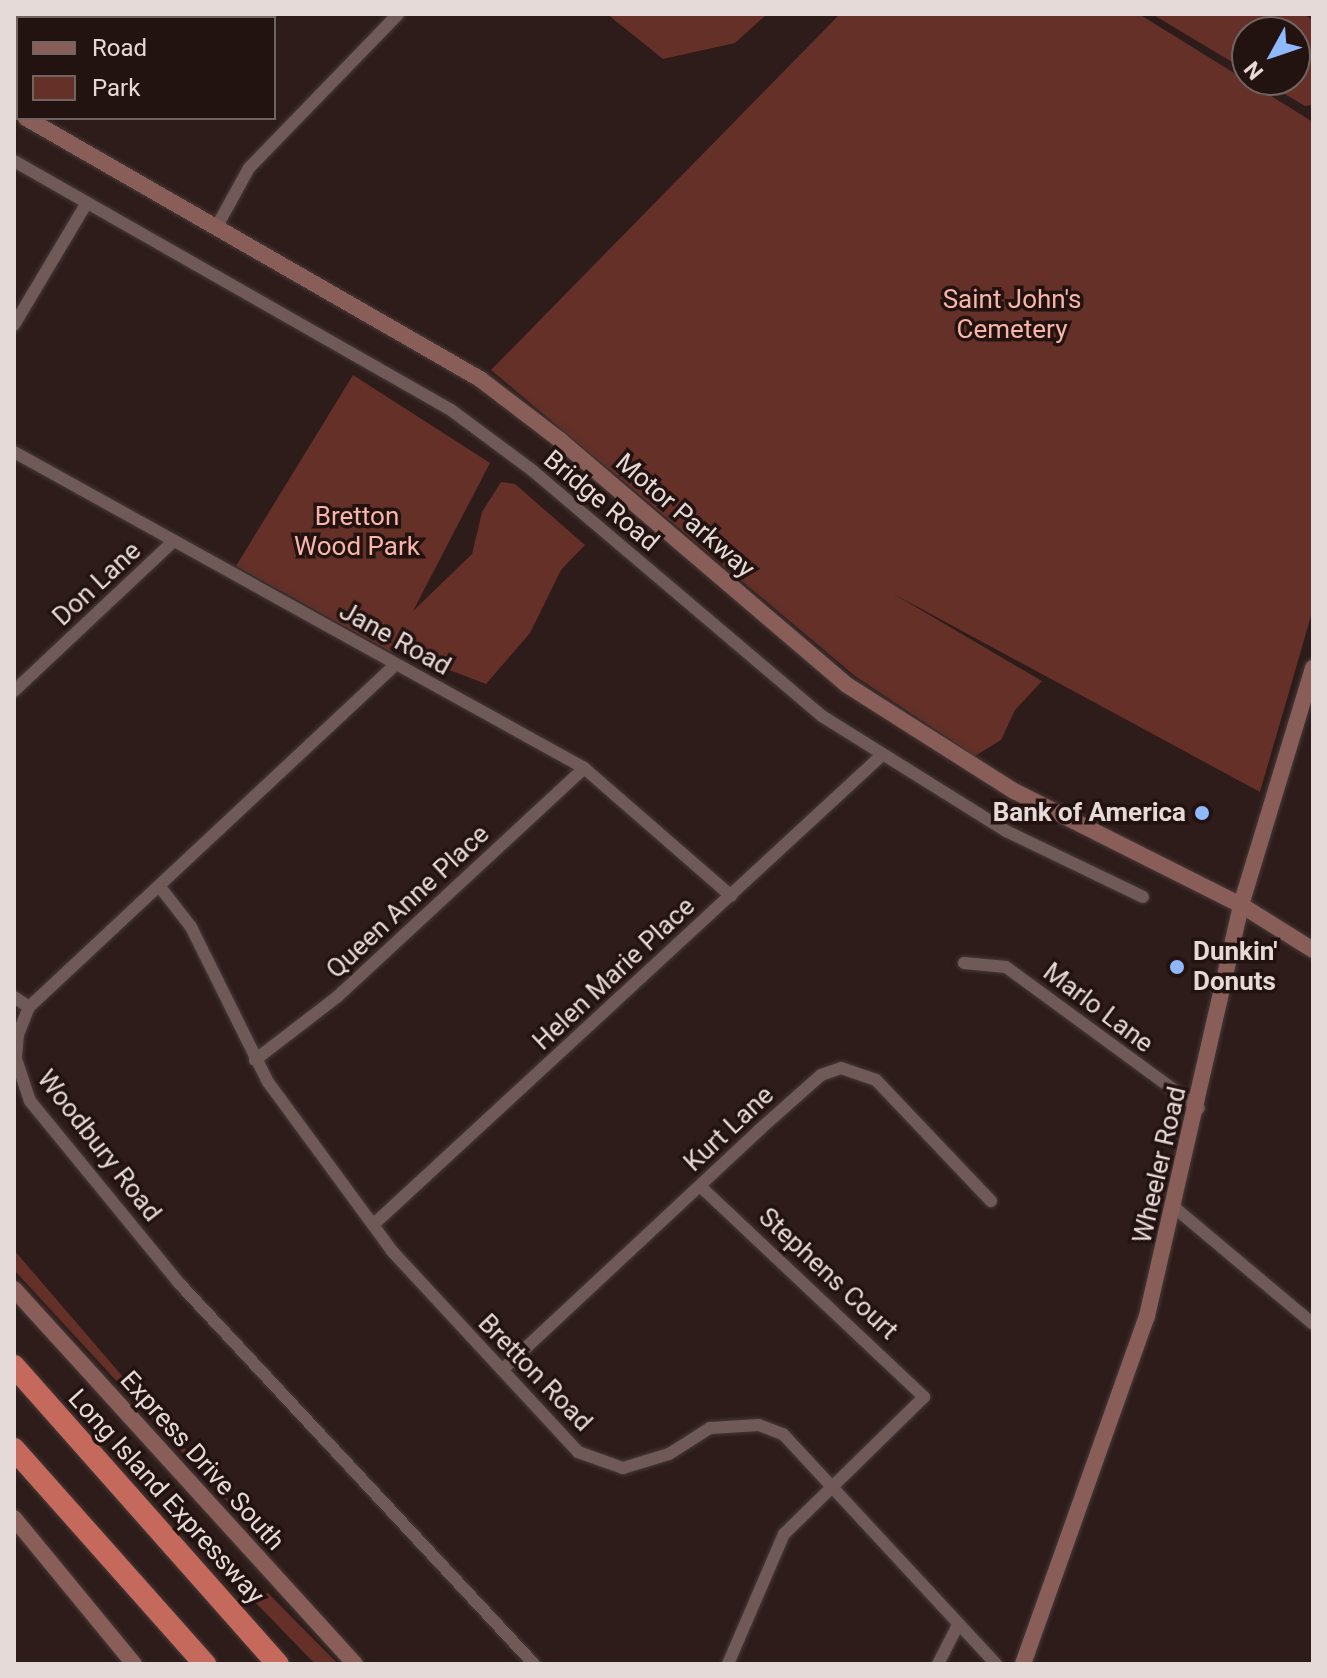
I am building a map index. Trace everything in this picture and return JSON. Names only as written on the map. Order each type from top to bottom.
[{"type":"highway","name":"Long Island Expressway","points":[[14,1366],[278,1664]]},
{"type":"highway","points":[[14,1449],[194,1656],[205,1664]]},
{"type":"main road","name":"Motor Parkway","points":[[29,120],[480,379],[560,440],[847,685],[1014,791],[1241,905],[1313,950]]},
{"type":"main road","name":"Wheeler Road","points":[[1023,1664],[1147,1316],[1199,1108],[1241,905],[1313,668]]},
{"type":"main road","name":"Express Drive South","points":[[14,1289],[355,1664]]},
{"type":"main road","points":[[14,1518],[134,1664]]},
{"type":"street","points":[[216,228],[249,168],[398,14]]},
{"type":"street","name":"Bridge Road","points":[[14,161],[451,410],[533,471],[822,716],[1006,831],[1143,897]]},
{"type":"street","points":[[14,325],[86,204]]},
{"type":"street","name":"Jane Road","points":[[14,452],[584,768],[731,896]]},
{"type":"street","name":"Don Lane","points":[[14,691],[174,541]]},
{"type":"street","points":[[14,997],[29,1007],[395,665]]},
{"type":"street","name":"Helen Marie Place","points":[[374,1224],[882,755]]},
{"type":"street","name":"Queen Anne Place","points":[[255,1060],[360,977],[584,768]]},
{"type":"street","name":"Bretton Road","points":[[160,887],[191,927],[255,1060],[374,1224],[411,1272],[578,1452],[600,1463],[623,1468],[647,1464],[710,1428],[759,1425],[783,1434],[996,1664]]},
{"type":"street","name":"Marlo Lane","points":[[964,963],[1006,967],[1199,1108]]},
{"type":"street","name":"Woodbury Road","points":[[29,1007],[16,1059],[30,1101],[178,1282],[534,1664]]},
{"type":"street","name":"Kurt Lane","points":[[502,1370],[821,1075],[841,1068],[876,1080],[991,1201]]},
{"type":"street","name":"Stephens Court","points":[[700,1186],[924,1397],[830,1485]]},
{"type":"street","points":[[1175,1208],[1313,1324]]},
{"type":"street","points":[[728,1664],[784,1534],[830,1485]]},
{"type":"street","points":[[938,1664],[958,1625]]},
{"type":"green space","points":[[607,14],[767,14],[735,43],[663,59]]},
{"type":"green space","name":"Saint John's Cemetery","points":[[840,14],[1139,14],[1231,71],[1231,96],[1271,96],[1313,122],[1313,609],[1260,792],[892,593],[1042,681],[1015,710],[1001,740],[975,756],[855,676],[491,370]]},
{"type":"green space","points":[[1152,14],[1306,16],[1231,16],[1231,61]]},
{"type":"green space","points":[[1311,19],[1313,105],[1305,106],[1288,96],[1311,96]]},
{"type":"green space","name":"Bretton Wood Park","points":[[353,375],[490,463],[413,611],[472,554],[482,512],[501,482],[515,484],[585,545],[561,570],[530,633],[486,684],[402,652],[396,645],[391,652],[236,566]]},
{"type":"green space","points":[[14,1250],[264,1541],[14,1270]]},
{"type":"green space","points":[[268,1593],[338,1664],[315,1664],[251,1598]]},
{"type":"place","name":"Bank of America","points":[[1202,813]]},
{"type":"place","name":"Dunkin' Donuts","points":[[1177,967]]}]
